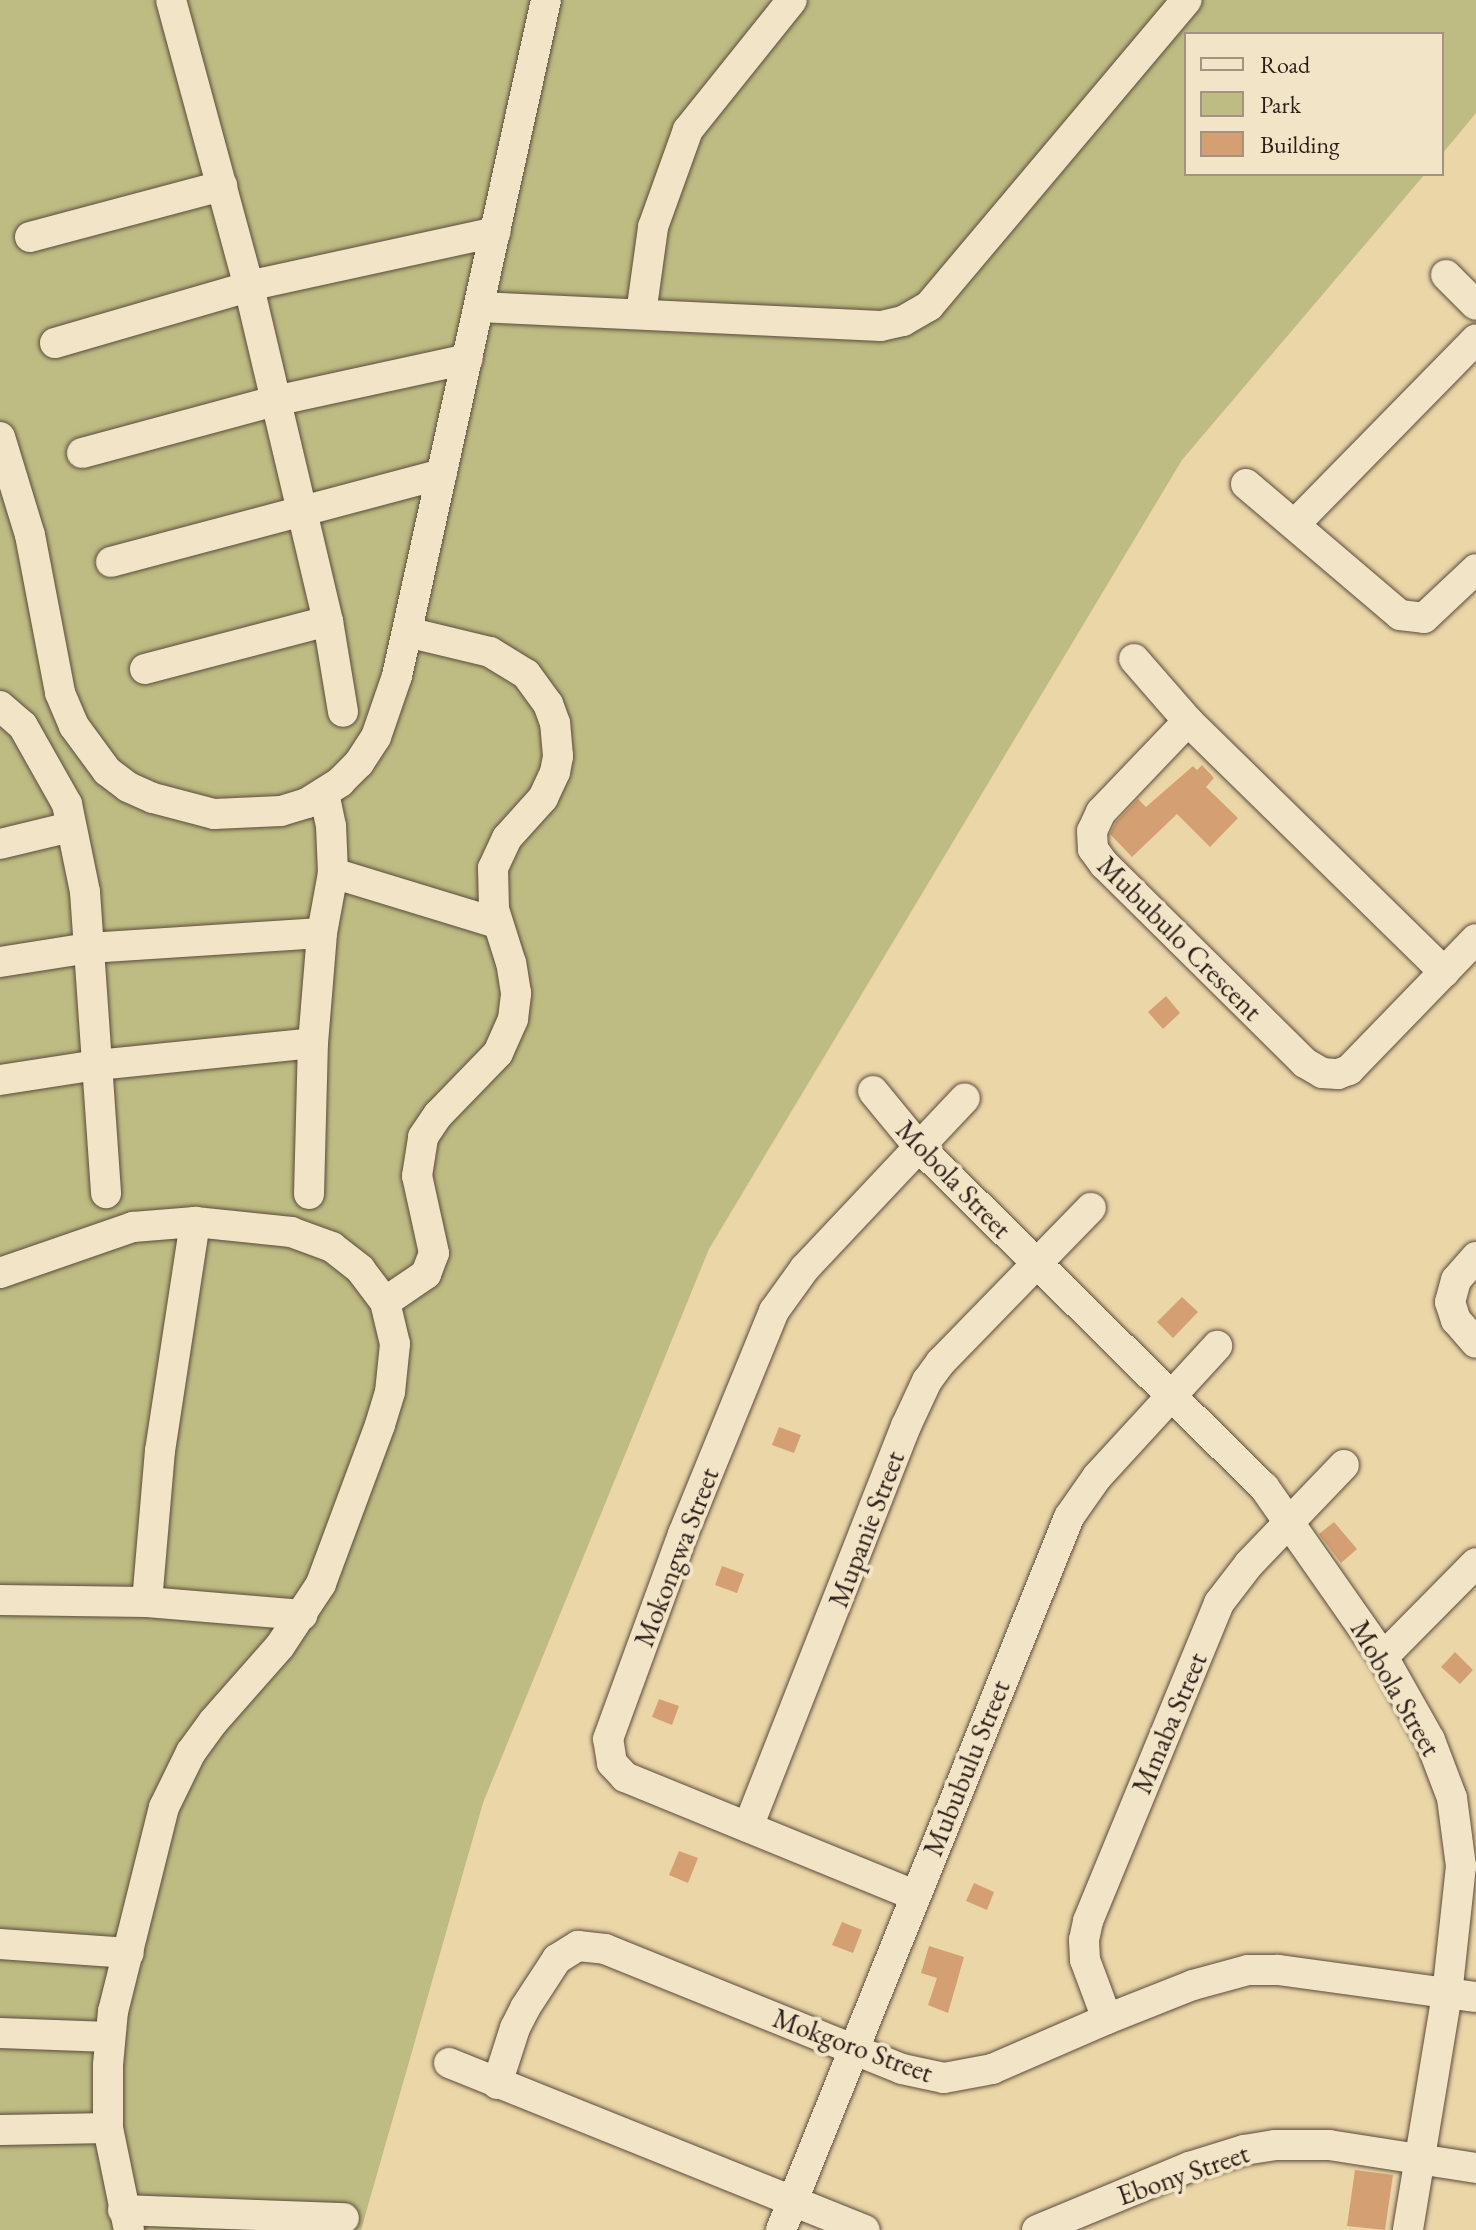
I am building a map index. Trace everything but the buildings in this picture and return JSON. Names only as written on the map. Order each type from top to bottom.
[{"type":"street","points":[[171,0],[249,287],[299,510],[328,621],[343,712]]},
{"type":"street","points":[[0,437],[30,535],[60,693],[74,726],[107,771],[128,787],[153,798],[214,814],[281,811],[324,793],[359,763],[376,737],[387,711],[546,0]]},
{"type":"street","points":[[641,314],[653,227],[688,130],[792,0]]},
{"type":"street","points":[[479,307],[881,326],[903,321],[929,306],[1187,0]]},
{"type":"street","points":[[30,237],[222,186]]},
{"type":"street","points":[[55,343],[249,287],[495,232]]},
{"type":"street","points":[[1446,275],[1476,305]]},
{"type":"street","points":[[1296,523],[1475,340]]},
{"type":"street","points":[[82,453],[275,401],[467,359]]},
{"type":"street","points":[[111,562],[442,474]]},
{"type":"street","points":[[1246,484],[1296,523],[1388,607],[1412,619],[1433,612],[1476,569]]},
{"type":"street","points":[[145,669],[328,621]]},
{"type":"street","points":[[385,1302],[426,1274],[434,1253],[417,1176],[423,1137],[438,1115],[498,1053],[513,1019],[516,993],[492,896],[493,868],[498,851],[549,787],[558,756],[555,723],[539,688],[511,662],[490,652],[407,632]]},
{"type":"street","points":[[1134,659],[1188,721],[1444,972]]},
{"type":"street","points":[[0,706],[23,726],[67,804],[85,892],[106,1193]]},
{"type":"street","name":"Mububulo Crescent","points":[[1188,721],[1101,812],[1091,841],[1104,864],[1305,1063],[1332,1075],[1357,1063],[1476,939]]},
{"type":"street","points":[[309,1194],[313,1043],[322,933],[333,873],[331,826],[324,793]]},
{"type":"street","points":[[0,844],[71,827]]},
{"type":"street","points":[[333,873],[497,923]]},
{"type":"street","points":[[0,962],[88,948],[322,933]]},
{"type":"street","points":[[0,1080],[97,1065],[313,1043]]},
{"type":"street","name":"Mobola Street","points":[[873,1091],[919,1147],[1243,1463],[1291,1522],[1383,1657],[1430,1740],[1452,1798],[1461,1866],[1462,1995],[1418,2157],[1408,2230]]},
{"type":"street","name":"Mokongwa Street","points":[[914,1895],[625,1777],[612,1763],[608,1752],[611,1726],[683,1534],[774,1311],[805,1268],[965,1098]]},
{"type":"street","points":[[1036,1264],[1091,1208]]},
{"type":"street","points":[[147,1602],[160,1451],[195,1222]]},
{"type":"street","points":[[0,1273],[133,1227],[195,1222],[267,1227],[315,1239],[360,1269],[385,1302],[395,1344],[390,1392],[337,1549],[302,1615],[280,1646],[213,1722],[176,1777],[157,1832],[110,2037],[108,2128],[126,2220],[344,2218]]},
{"type":"street","points":[[1476,1257],[1456,1280],[1450,1302],[1456,1320],[1476,1343]]},
{"type":"street","name":"Mupanie Street","points":[[748,1827],[927,1381],[941,1362],[1036,1264]]},
{"type":"street","name":"Mububulu Street","points":[[781,2230],[1069,1517],[1097,1477],[1217,1346]]},
{"type":"street","name":"Mmaba Street","points":[[1107,2019],[1085,1960],[1084,1940],[1092,1909],[1219,1603],[1249,1564],[1344,1465]]},
{"type":"street","points":[[1383,1657],[1476,1563]]},
{"type":"street","points":[[0,1600],[147,1602],[302,1615]]},
{"type":"street","points":[[0,1944],[129,1953]]},
{"type":"street","name":"Mokgoro Street","points":[[497,2084],[515,2028],[525,2008],[557,1959],[578,1946],[605,1949],[852,2050],[926,2076],[967,2076],[992,2069],[1193,1985],[1248,1970],[1278,1970],[1462,1995]]},
{"type":"street","points":[[0,2033],[110,2037]]},
{"type":"street","points":[[449,2063],[865,2230]]},
{"type":"street","points":[[0,2130],[108,2128]]},
{"type":"street","name":"Ebony Street","points":[[1037,2230],[1189,2167],[1244,2150],[1305,2144],[1418,2157],[1476,2168]]},
{"type":"green space","points":[[0,0],[1476,0],[1476,113],[1444,152],[1444,32],[1184,32],[1184,176],[1423,176],[1182,460],[709,1249],[483,1803],[361,2230],[0,2230]]}]
